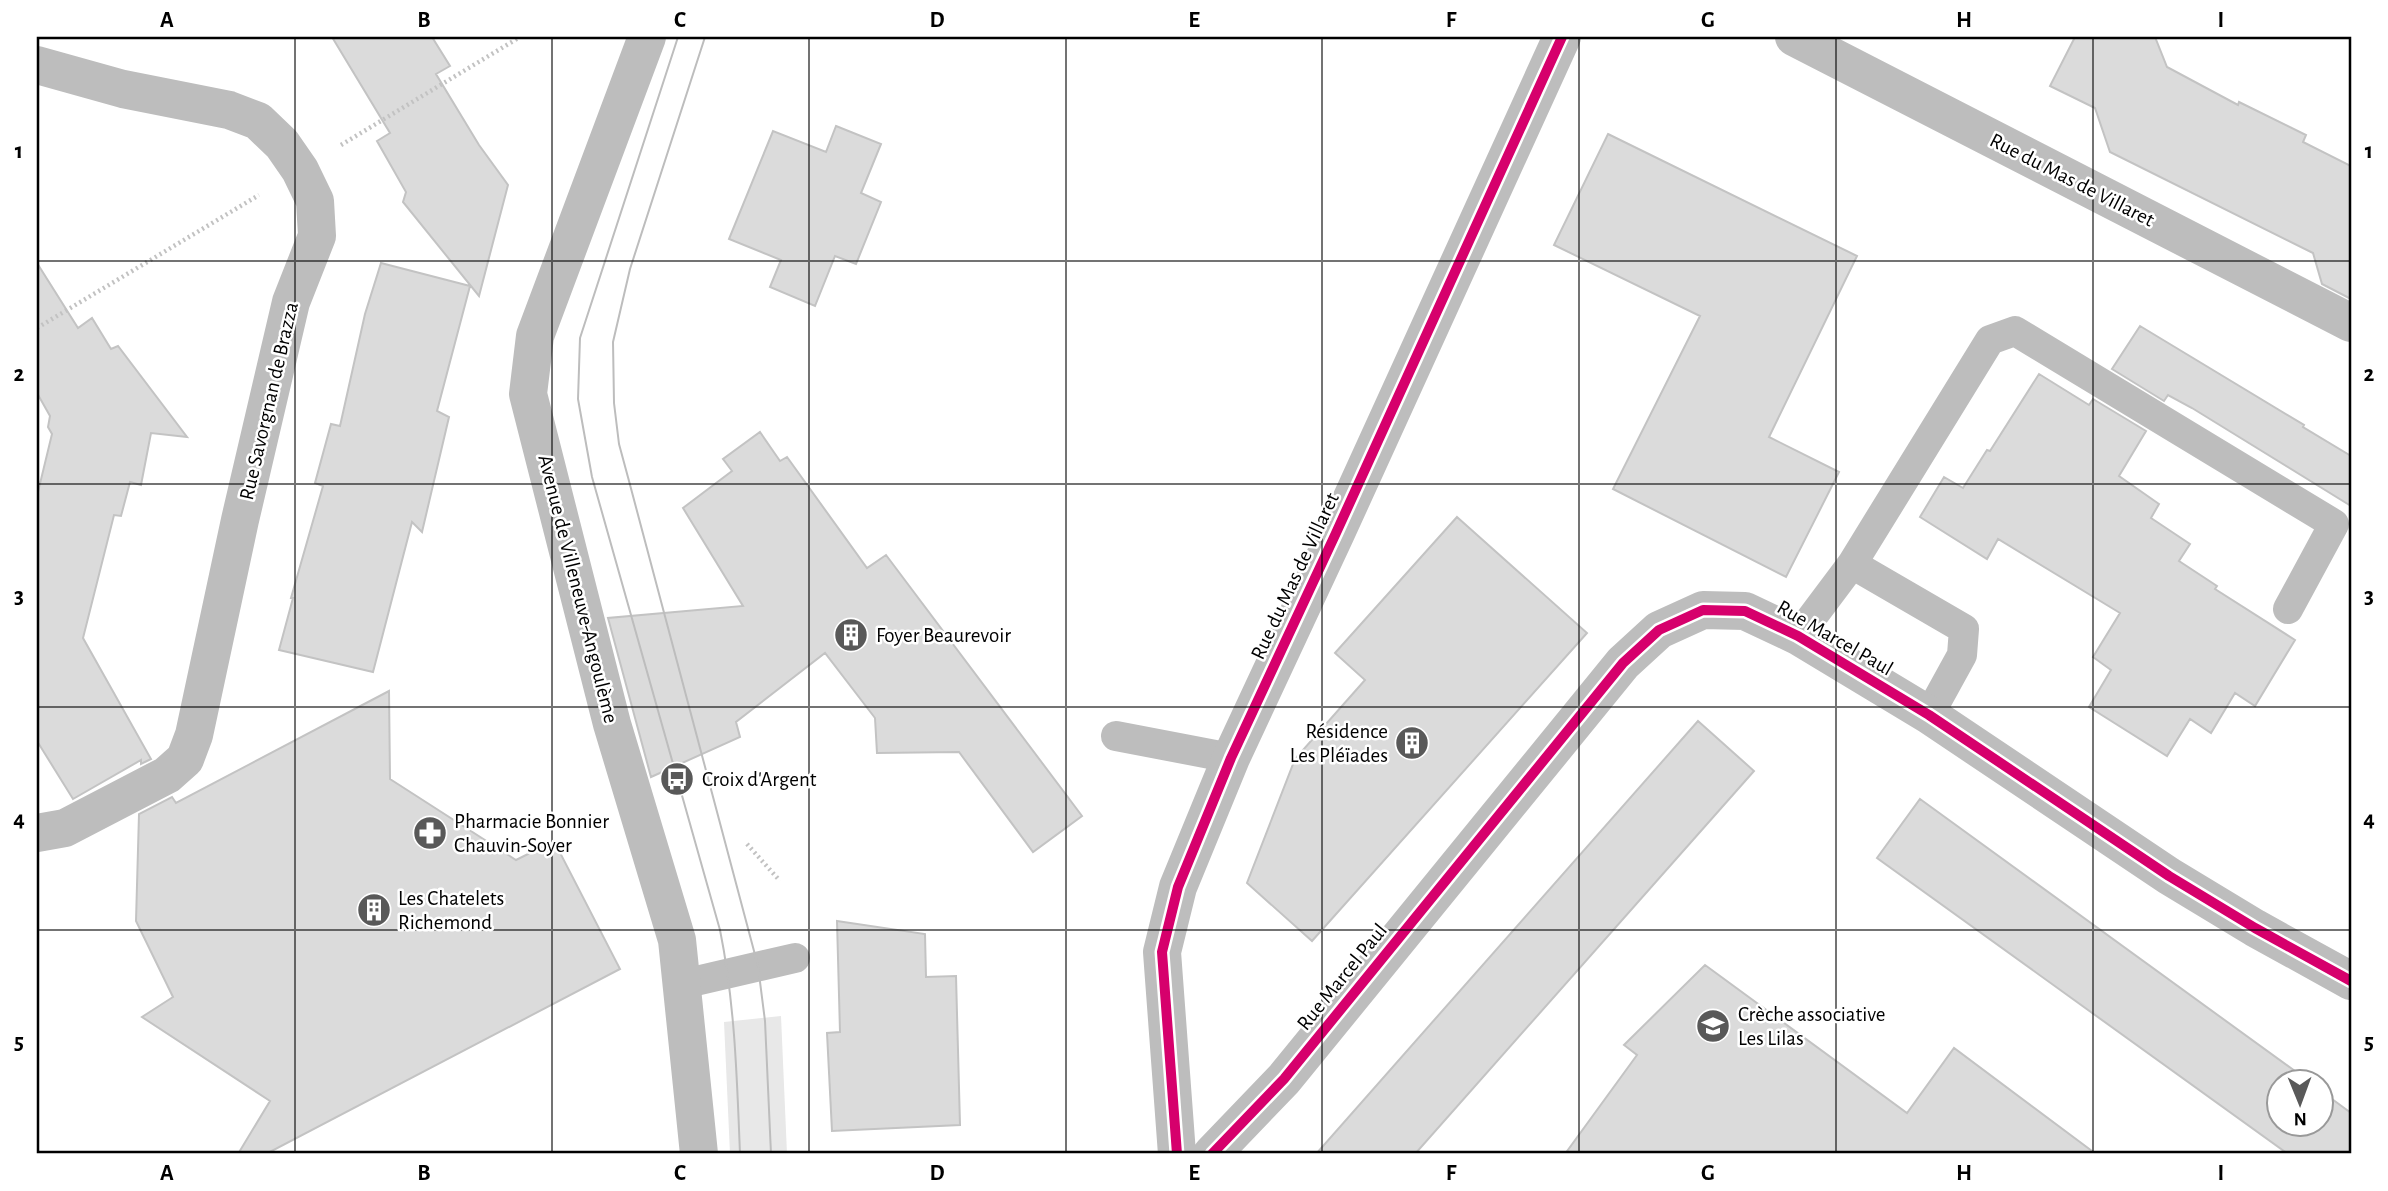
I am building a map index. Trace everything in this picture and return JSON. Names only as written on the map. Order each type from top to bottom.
[{"type":"street","name":"Avenue de Villeneuve-Angoulème","points":[[647,37],[535,336],[528,394],[612,724],[677,940],[699,1154]]},
{"type":"street","name":"Rue du Mas de Villaret","points":[[1177,1154],[1162,952],[1178,887],[1231,758],[1562,37]]},
{"type":"street","name":"Rue du Mas de Villaret","points":[[1794,37],[2351,323]]},
{"type":"street","name":"Rue Savorgnan de Brazza","points":[[37,65],[123,89],[229,110],[258,121],[282,144],[300,170],[314,201],[317,236],[291,302],[240,520],[194,735],[185,759],[167,775],[90,817],[65,828],[37,833]]},
{"type":"street","name":"Rue Marcel Paul","points":[[1212,1154],[1284,1079],[1623,663],[1659,630],[1703,610],[1745,611],[1798,636],[1929,715],[2169,876],[2351,981]]},
{"type":"lane","points":[[1798,636],[1852,564],[1990,340],[2015,331],[2334,524],[2288,610]]},
{"type":"lane","points":[[1852,564],[1964,629],[1962,655],[1929,715]]},
{"type":"lane","points":[[1116,736],[1231,758]]},
{"type":"lane","points":[[683,985],[795,958]]},
{"type":"path","points":[[747,844],[780,881]]},
{"type":"shaded area","points":[[781,1016],[787,1154],[730,1154],[724,1022]]},
{"type":"building","points":[[332,37],[432,37],[450,66],[436,74],[479,145],[508,185],[479,296],[403,202],[406,192],[377,141],[390,133]]},
{"type":"building","points":[[2075,37],[2155,37],[2167,67],[2238,105],[2239,102],[2306,135],[2303,142],[2351,166],[2351,299],[2322,284],[2313,253],[2110,152],[2095,108],[2050,86]]},
{"type":"building","points":[[836,126],[881,144],[861,193],[881,202],[856,264],[835,256],[815,306],[770,287],[781,260],[729,239],[773,131],[826,152]]},
{"type":"building","points":[[1608,134],[1857,256],[1769,437],[1839,472],[1786,577],[1613,489],[1700,316],[1554,245]]},
{"type":"building","points":[[37,263],[78,328],[92,318],[111,349],[118,346],[187,437],[151,433],[141,485],[130,482],[121,516],[114,515],[83,638],[151,759],[141,764],[141,760],[73,799],[37,741],[37,496],[52,434],[48,427],[50,416],[37,393]]},
{"type":"building","points":[[381,263],[470,286],[437,411],[449,417],[422,532],[412,522],[373,672],[279,650],[323,486],[315,483],[331,424],[340,426],[365,314]]},
{"type":"building","points":[[2140,326],[2351,456],[2351,506],[2192,408],[2168,395],[2164,401],[2112,369]]},
{"type":"building","points":[[2039,374],[2089,405],[2093,399],[2146,431],[2119,476],[2159,504],[2151,518],[2190,544],[2179,561],[2217,586],[2215,589],[2295,640],[2255,706],[2235,693],[2211,733],[2190,719],[2167,756],[2089,707],[2111,670],[2093,657],[2120,613],[1998,539],[1987,559],[1920,517],[1944,477],[1963,488]]},
{"type":"building","name":"Foyer Beaurevoir","points":[[760,432],[780,461],[787,457],[867,568],[886,555],[1082,816],[1033,852],[959,752],[877,753],[875,718],[825,653],[736,722],[740,737],[651,777],[608,618],[743,606],[683,508],[732,471],[723,459]]},
{"type":"building","name":"Résidence Les Pléïades","points":[[1457,517],[1587,633],[1312,941],[1247,883],[1295,759],[1365,680],[1335,653]]},
{"type":"building","name":"Les Chatelets Richemond","points":[[389,691],[390,779],[516,860],[554,841],[620,969],[266,1154],[238,1154],[270,1101],[142,1017],[173,997],[136,921],[139,814],[172,797],[176,803]]},
{"type":"building","points":[[1698,721],[1754,771],[1415,1154],[1316,1154]]},
{"type":"building","points":[[1920,799],[2291,1068],[2266,1068],[2266,1138],[2336,1138],[2336,1102],[2351,1113],[2351,1154],[2288,1154],[1877,858]]},
{"type":"building","points":[[837,921],[925,934],[926,977],[956,976],[960,1125],[832,1131],[827,1033],[840,1032]]},
{"type":"building","points":[[1705,965],[1907,1113],[1954,1048],[2096,1154],[1565,1154],[1637,1055],[1624,1045]]},
{"type":"tram line","points":[[678,37],[580,338],[578,399],[592,477],[720,930],[732,1014],[740,1154]]},
{"type":"tram line","points":[[705,37],[630,269],[613,342],[614,403],[619,444],[758,966],[765,1021],[771,1154]]},
{"type":"cycle path","points":[[1177,1154],[1162,952],[1178,887],[1231,758],[1562,37]]},
{"type":"cycle path","points":[[1212,1154],[1284,1079],[1623,663],[1659,630],[1703,610],[1745,611],[1798,636],[1929,715],[2169,876],[2351,981]]},
{"type":"place","name":"Foyer Beaurevoir","points":[[851,635]]},
{"type":"place","name":"Résidence Les Pléïades","points":[[1412,743]]},
{"type":"place","name":"Croix d'Argent","points":[[677,779]]},
{"type":"place","name":"Pharmacie Bonnier Chauvin-Soyer","points":[[430,833]]},
{"type":"place","name":"Les Chatelets Richemond","points":[[374,910]]},
{"type":"place","name":"Crèche associative Les Lilas","points":[[1713,1026]]}]
